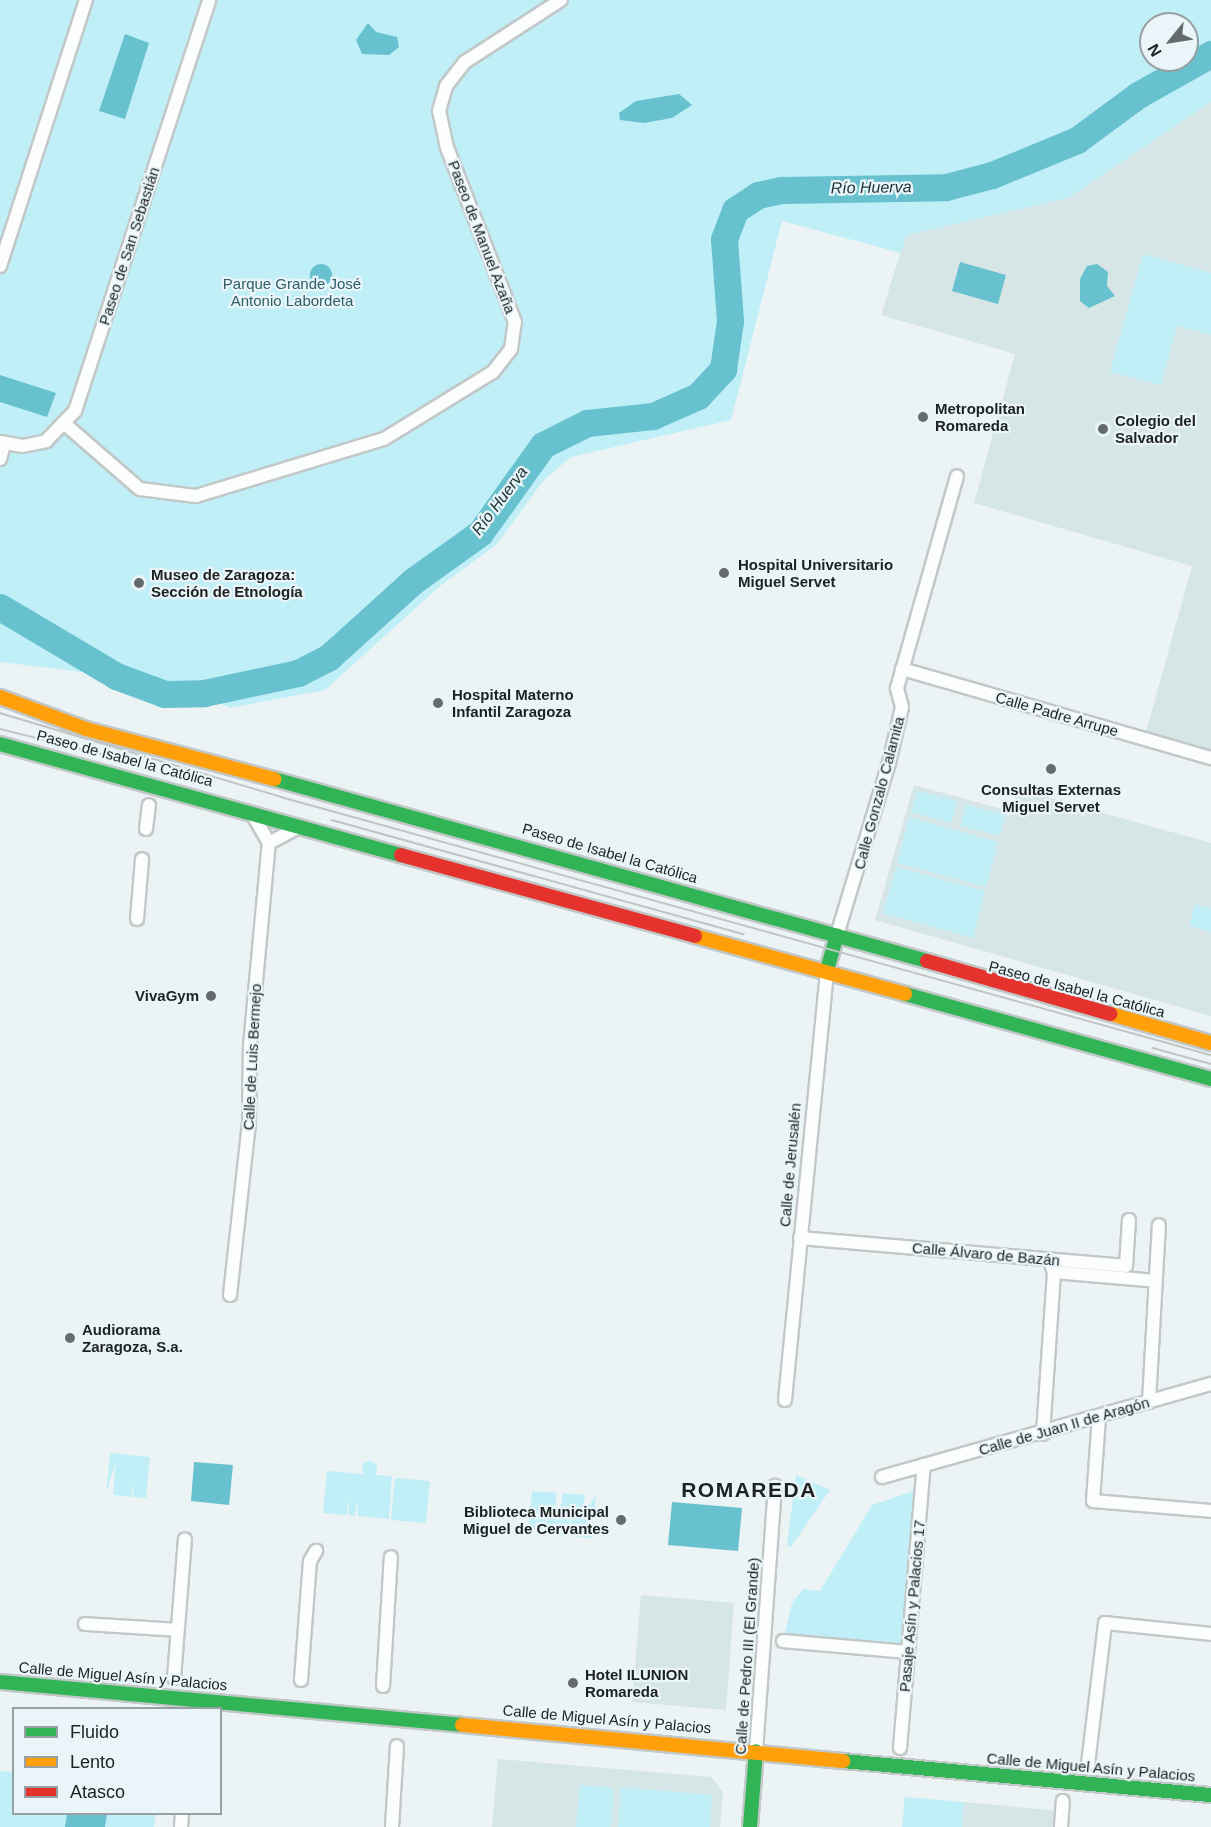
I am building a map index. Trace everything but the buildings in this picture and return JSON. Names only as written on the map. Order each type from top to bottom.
[{"type":"main road","name":"Paseo de Isabel la Católica","points":[[0,697],[86,729],[837,935],[1211,1043]]},
{"type":"main road","name":"Paseo de Isabel la Católica","points":[[0,744],[248,809],[300,826],[827,970],[1211,1079]]},
{"type":"main road","name":"Calle de Jerusalén","points":[[827,970],[837,935]]},
{"type":"main road","name":"Calle de Miguel Asín y Palacios","points":[[0,1682],[191,1703],[756,1751],[1211,1795]]},
{"type":"main road","name":"Calle de Pedro III (El Grande)","points":[[750,1827],[756,1751]]},
{"type":"street","points":[[0,266],[87,0]]},
{"type":"street","name":"Paseo de San Sebastián","points":[[66,425],[209,0]]},
{"type":"street","name":"Paseo de Manuel Azaña","points":[[66,425],[140,489],[196,496],[384,439],[493,372],[511,349],[515,322],[447,148],[440,111],[446,86],[465,62],[561,0]]},
{"type":"street","points":[[0,459],[2,443],[34,445],[66,425]]},
{"type":"street","name":"Calle Gonzalo Calamita","points":[[837,935],[889,763],[902,707],[897,688],[957,476]]},
{"type":"street","name":"Calle Padre Arrupe","points":[[902,669],[1211,758]]},
{"type":"street","points":[[146,829],[148,805]]},
{"type":"street","points":[[248,809],[269,843],[300,826]]},
{"type":"street","name":"Calle de Luis Bermejo","points":[[230,1295],[235,1272],[269,843]]},
{"type":"street","points":[[137,919],[142,859]]},
{"type":"street","name":"Calle de Jerusalén","points":[[785,1400],[827,970]]},
{"type":"street","name":"Calle Álvaro de Bazán","points":[[800,1238],[1126,1266],[1129,1220]]},
{"type":"street","points":[[1149,1402],[1160,1225]]},
{"type":"street","points":[[1043,1434],[1054,1272],[1049,1259]]},
{"type":"street","points":[[1054,1272],[1156,1281]]},
{"type":"street","name":"Calle de Juan II de Aragón","points":[[882,1477],[1043,1434],[1211,1384]]},
{"type":"street","points":[[1099,1417],[1093,1501],[1211,1511]]},
{"type":"street","name":"Pasaje Asín y Palacios 17","points":[[900,1748],[924,1464]]},
{"type":"street","name":"Calle de Pedro III (El Grande)","points":[[756,1751],[775,1486]]},
{"type":"street","points":[[174,1678],[185,1539]]},
{"type":"street","points":[[301,1680],[310,1561],[316,1551]]},
{"type":"street","points":[[383,1686],[391,1557]]},
{"type":"street","points":[[1088,1764],[1105,1623],[1211,1635]]},
{"type":"street","points":[[85,1624],[177,1630]]},
{"type":"street","points":[[783,1641],[908,1652]]},
{"type":"street","points":[[392,1827],[397,1746]]},
{"type":"street","points":[[1061,1827],[1063,1801]]},
{"type":"shaded area","name":"Colegio del Salvador","points":[[1211,102],[1211,750],[1146,732],[1192,566],[974,503],[1015,354],[881,315],[906,235],[1068,197]]},
{"type":"shaded area","points":[[914,785],[1013,812],[1018,789],[1211,843],[1211,1016],[875,920]]},
{"type":"shaded area","points":[[641,1595],[734,1603],[726,1710],[632,1702]]},
{"type":"shaded area","points":[[498,1759],[711,1777],[723,1792],[720,1827],[492,1827]]},
{"type":"shaded area","points":[[964,1802],[1060,1811],[1058,1827],[962,1827]]},
{"type":"green space","name":"Parque Grande José Antonio Labordeta","points":[[0,0],[1211,0],[1211,102],[1068,198],[907,235],[901,253],[782,221],[731,420],[571,457],[544,480],[496,545],[440,586],[325,690],[229,708],[204,693],[165,694],[116,676],[0,662]],"holes":[[[322,659],[298,673],[221,690],[275,678]]]},
{"type":"green space","points":[[1143,254],[1211,273],[1211,335],[1177,326],[1161,385],[1110,372]]},
{"type":"green space","points":[[917,791],[957,801],[951,823],[911,812]]},
{"type":"green space","points":[[966,805],[1005,815],[1000,836],[960,826]]},
{"type":"green space","points":[[909,817],[998,842],[986,887],[897,863]]},
{"type":"green space","points":[[896,867],[985,891],[973,938],[883,913]]},
{"type":"green space","points":[[1195,904],[1211,909],[1211,932],[1189,925]]},
{"type":"green space","points":[[110,1453],[150,1457],[146,1498],[133,1497],[134,1480],[131,1497],[113,1495],[116,1461],[106,1494]]},
{"type":"green space","points":[[370,1460],[377,1465],[376,1475],[392,1476],[389,1519],[358,1516],[357,1501],[355,1516],[348,1515],[350,1496],[346,1515],[323,1513],[327,1471],[363,1474],[362,1464]]},
{"type":"green space","points":[[796,1475],[830,1490],[790,1548],[787,1544]]},
{"type":"green space","points":[[395,1478],[430,1481],[426,1523],[391,1520]]},
{"type":"green space","points":[[922,1488],[904,1648],[783,1641],[792,1603],[803,1589],[820,1591],[872,1505]]},
{"type":"green space","points":[[532,1491],[557,1493],[555,1510],[560,1511],[563,1493],[585,1495],[584,1504],[590,1505],[596,1495],[592,1538],[570,1536],[572,1501],[568,1536],[536,1535],[537,1514],[534,1532],[528,1531]]},
{"type":"green space","points":[[0,1771],[12,1772],[12,1815],[156,1815],[154,1827],[0,1827]]},
{"type":"green space","points":[[580,1785],[614,1788],[611,1827],[576,1827]]},
{"type":"green space","points":[[621,1787],[712,1795],[710,1827],[618,1827]]},
{"type":"green space","points":[[905,1797],[964,1802],[962,1827],[902,1827]]},
{"type":"water","points":[[368,23],[376,32],[397,37],[399,47],[389,55],[362,54],[356,40]]},
{"type":"water","points":[[125,34],[149,43],[125,119],[99,111]]},
{"type":"water","points":[[679,94],[692,105],[672,118],[644,123],[620,120],[619,113],[636,101]]},
{"type":"water","points":[[960,262],[1006,275],[998,304],[952,291]]},
{"type":"water","points":[[321,264],[329,267],[332,275],[329,283],[321,286],[313,283],[310,275],[313,267]]},
{"type":"water","points":[[1097,264],[1108,272],[1107,286],[1115,296],[1089,308],[1080,301],[1080,279],[1087,266]]},
{"type":"water","points":[[0,375],[56,393],[47,417],[0,402]]},
{"type":"water","points":[[194,1462],[233,1465],[229,1505],[191,1501]]},
{"type":"water","points":[[672,1502],[742,1508],[738,1551],[668,1545]]},
{"type":"water","points":[[67,1815],[107,1815],[105,1827],[65,1827]]},
{"type":"waterway","name":"Río Huerva","points":[[0,607],[116,676],[165,694],[204,693],[298,673],[329,657],[413,581],[480,533],[543,445],[587,423],[653,416],[698,396],[723,369],[730,321],[724,239],[735,210],[758,195],[782,190],[946,187],[992,175],[1077,140],[1138,95],[1211,54]]},
{"type":"tram line","points":[[0,713],[281,797],[1211,1055]]},
{"type":"tram line","points":[[0,729],[102,754]]},
{"type":"tram line","points":[[332,820],[743,934]]},
{"type":"tram line","points":[[1153,1048],[1211,1064]]},
{"type":"traffic: fast","points":[[0,744],[401,855]]},
{"type":"traffic: fast","points":[[274,779],[927,961]]},
{"type":"traffic: fast","points":[[827,970],[837,935]]},
{"type":"traffic: fast","points":[[905,994],[1211,1079]]},
{"type":"traffic: fast","points":[[0,1682],[462,1725]]},
{"type":"traffic: fast","points":[[750,1827],[756,1751]]},
{"type":"traffic: fast","points":[[843,1761],[1211,1795]]},
{"type":"traffic: slow","points":[[0,697],[86,729],[274,779]]},
{"type":"traffic: slow","points":[[695,936],[905,994]]},
{"type":"traffic: slow","points":[[1111,1014],[1211,1043]]},
{"type":"traffic: slow","points":[[462,1725],[843,1761]]},
{"type":"traffic: jam","points":[[401,855],[695,936]]},
{"type":"traffic: jam","points":[[927,961],[1111,1014]]},
{"type":"place","name":"Metropolitan Romareda","points":[[923,417]]},
{"type":"place","name":"Colegio del Salvador","points":[[1103,429]]},
{"type":"place","name":"Hospital Universitario Miguel Servet","points":[[724,573]]},
{"type":"place","name":"Museo de Zaragoza: Sección de Etnología","points":[[139,583]]},
{"type":"place","name":"Hospital Materno Infantil Zaragoza","points":[[438,703]]},
{"type":"place","name":"Consultas Externas Miguel Servet","points":[[1051,769]]},
{"type":"place","name":"VivaGym","points":[[211,996]]},
{"type":"place","name":"Audiorama Zaragoza, S.a.","points":[[70,1338]]},
{"type":"place","name":"Biblioteca Municipal Miguel de Cervantes","points":[[621,1520]]},
{"type":"place","name":"Hotel ILUNION Romareda","points":[[573,1683]]},
{"type":"district","name":"ROMAREDA","points":[[749,1490]]}]
